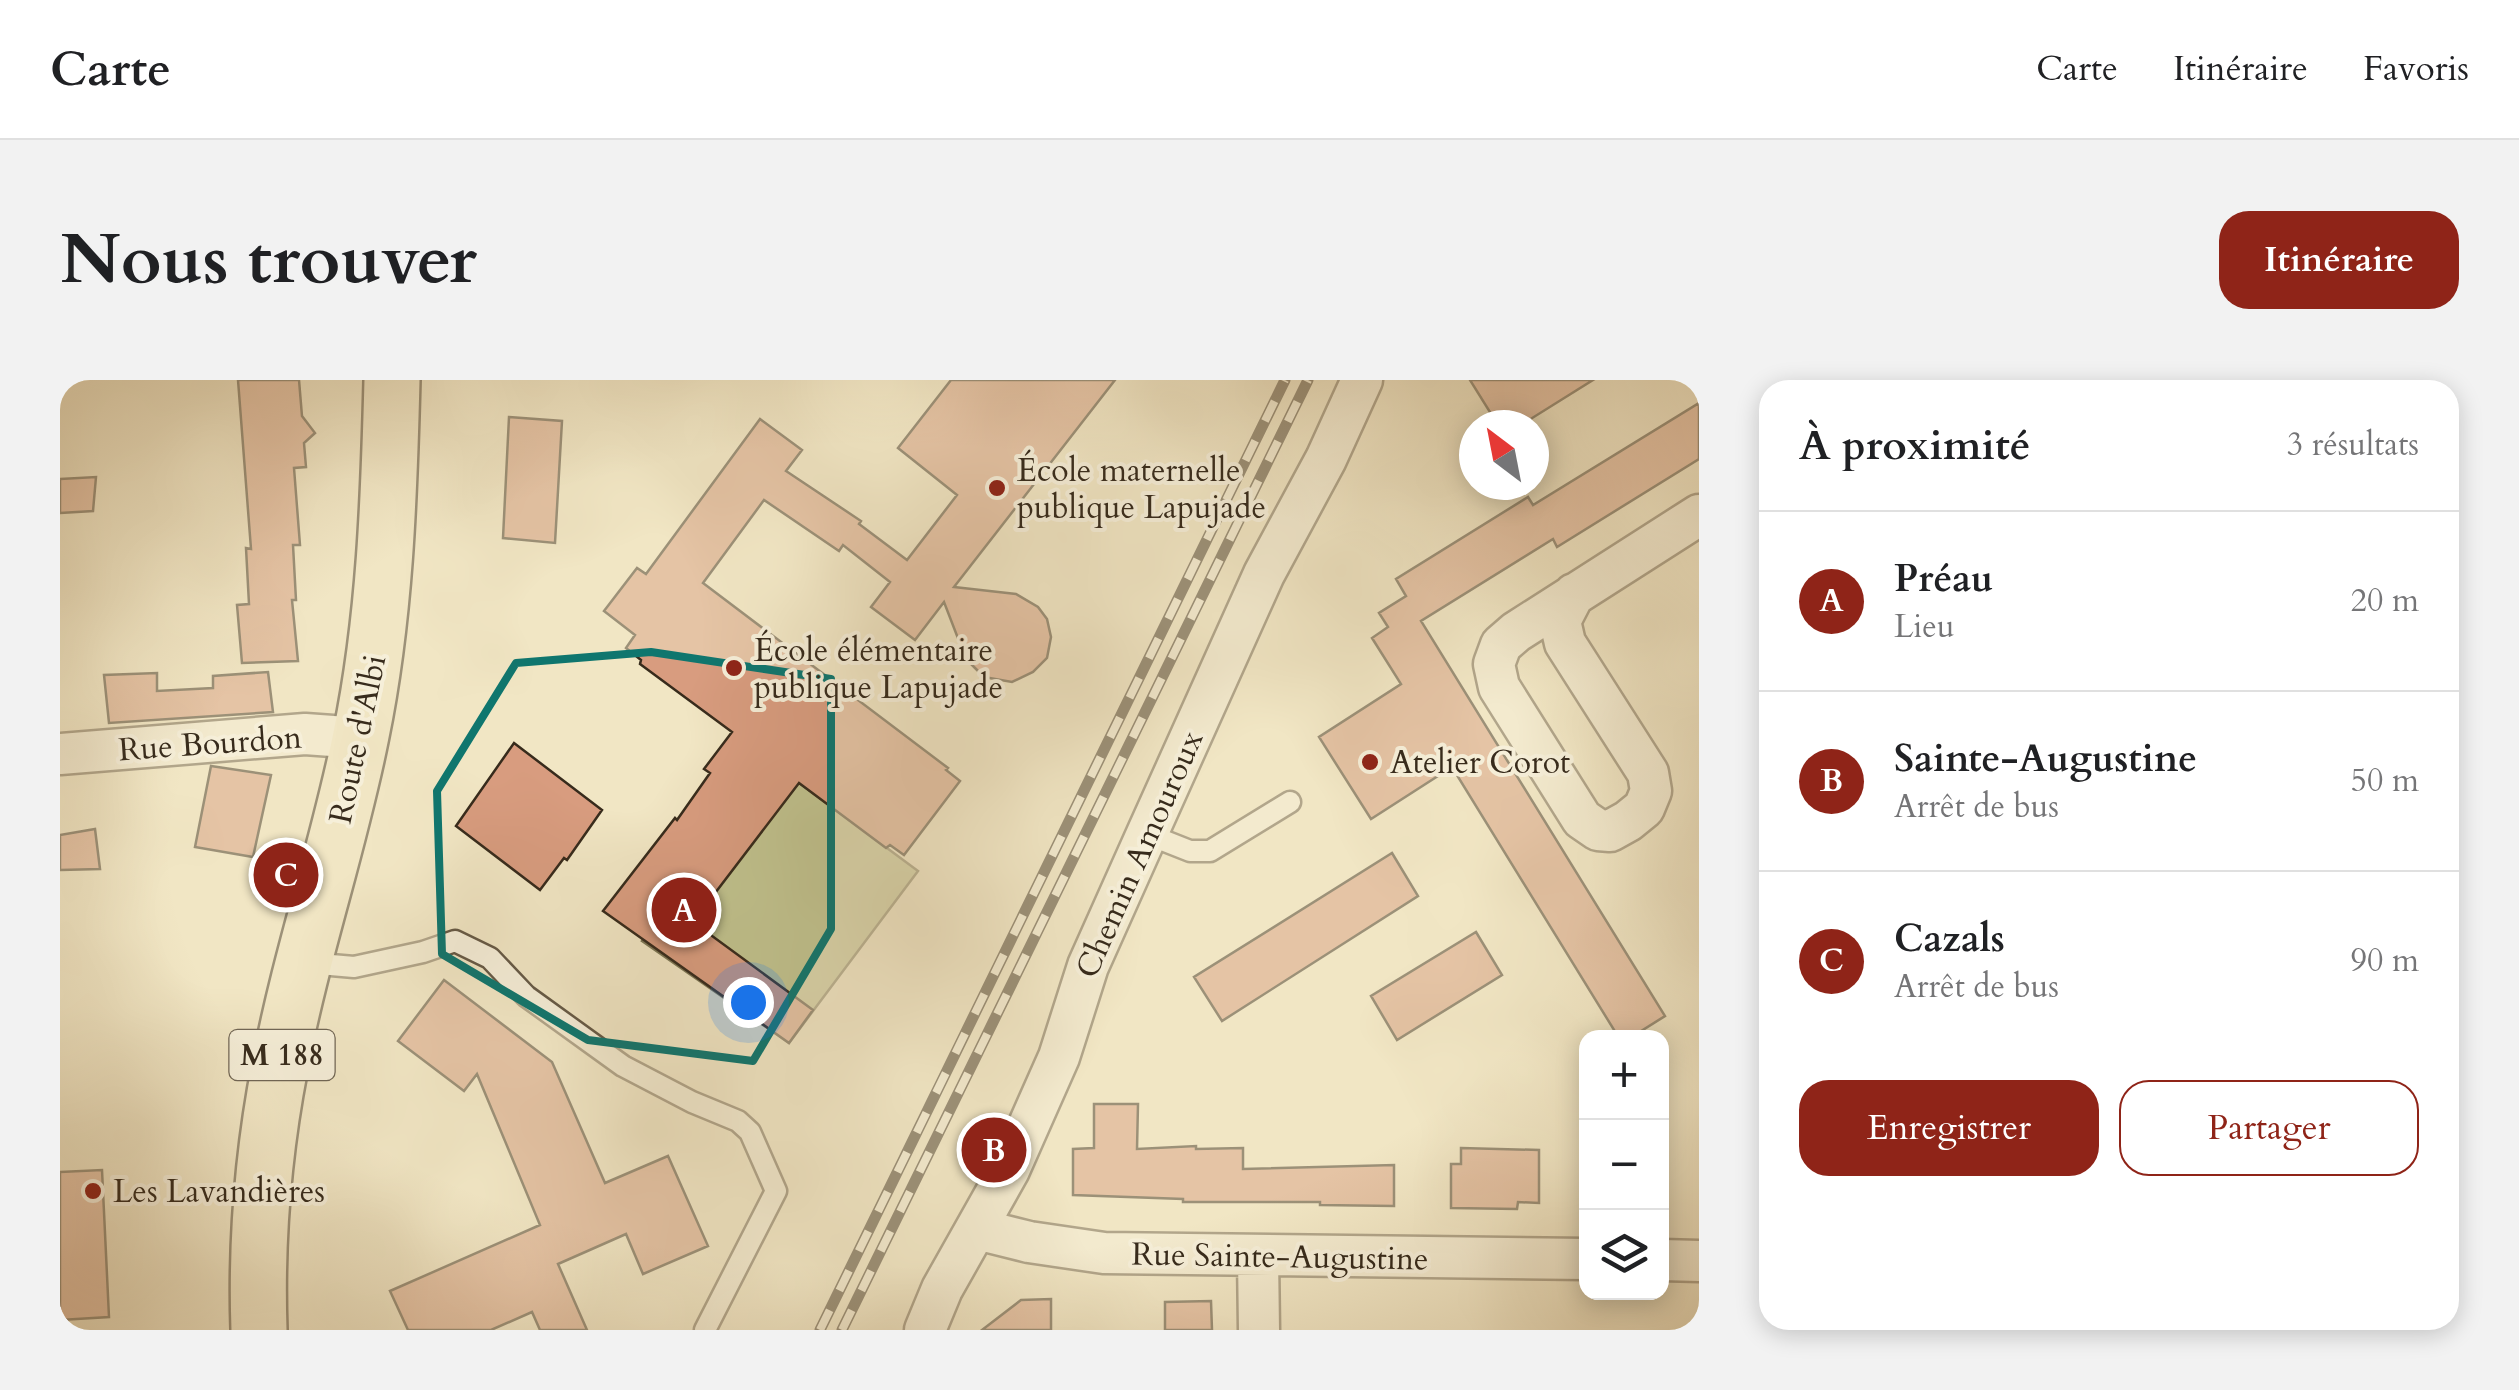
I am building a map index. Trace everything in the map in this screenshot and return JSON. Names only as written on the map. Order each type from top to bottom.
[{"type":"main road","name":"Route d'Albi","points":[[260,1330],[259,1230],[280,1065],[360,738],[377,647],[390,497],[392,380]]},
{"type":"street","name":"Chemin Amouroux","points":[[924,1330],[942,1289],[1009,1170],[1047,1086],[1088,966],[1264,574],[1326,460],[1362,380]]},
{"type":"street","points":[[1574,594],[1560,620],[1566,643],[1648,772],[1651,791],[1644,808],[1610,831],[1598,830],[1582,818],[1499,686],[1494,664],[1501,645],[1574,594],[1699,515]]},
{"type":"street","name":"Rue Bourdon","points":[[60,754],[306,734],[360,738]]},
{"type":"street","name":"Rue Sainte-Augustine","points":[[977,1229],[1028,1242],[1104,1253],[1579,1260]]},
{"type":"street","points":[[1258,1256],[1259,1330]]},
{"type":"street","points":[[1669,1260],[1699,1261]]},
{"type":"lane","points":[[1147,834],[1190,851],[1210,851],[1290,802]]},
{"type":"lane","points":[[306,962],[354,968],[455,941],[466,945],[490,958],[526,996],[624,1066],[738,1121],[750,1132],[776,1190],[705,1330]]},
{"type":"highlighted area","points":[[651,652],[831,679],[831,929],[753,1061],[588,1040],[442,954],[437,791],[516,663]]},
{"type":"green space","points":[[775,765],[918,871],[789,1043],[642,941]]},
{"type":"building","points":[[238,380],[299,380],[302,416],[315,433],[304,443],[306,467],[294,468],[300,545],[293,545],[296,600],[292,600],[298,661],[242,663],[237,605],[249,604],[246,548],[251,549]]},
{"type":"building","points":[[951,380],[1115,380],[954,587],[1016,594],[1038,607],[1047,619],[1051,637],[1047,658],[1033,672],[1012,682],[984,677],[966,659],[944,602],[915,640],[871,607],[890,582],[843,545],[839,551],[764,500],[703,583],[960,781],[904,855],[890,845],[886,848],[799,783],[693,922],[813,1010],[789,1043],[603,911],[677,820],[710,773],[704,769],[732,732],[640,664],[641,660],[626,648],[635,635],[604,611],[637,568],[646,574],[760,419],[802,450],[786,471],[861,521],[859,524],[907,560],[957,495],[898,448]]},
{"type":"building","points":[[1470,380],[1593,380],[1545,410],[1489,410]]},
{"type":"building","points":[[1699,403],[1699,459],[1557,547],[1553,539],[1421,621],[1665,1016],[1643,1030],[1614,1030],[1452,767],[1371,819],[1319,737],[1401,684],[1372,638],[1388,627],[1379,613],[1406,596],[1396,579],[1523,500],[1530,500],[1533,505],[1549,500],[1549,495]]},
{"type":"building","points":[[509,417],[562,421],[555,543],[503,538]]},
{"type":"building","points":[[96,477],[93,511],[60,513],[60,479]]},
{"type":"building","points":[[268,672],[273,712],[109,723],[104,675],[157,673],[157,691],[213,688],[213,676]]},
{"type":"building","points":[[514,743],[602,810],[540,890],[456,826]]},
{"type":"building","points":[[211,766],[271,775],[253,857],[195,847]]},
{"type":"building","points":[[95,829],[100,869],[60,870],[60,835]]},
{"type":"building","points":[[1392,853],[1418,896],[1222,1021],[1194,977]]},
{"type":"building","points":[[1476,932],[1502,975],[1397,1040],[1371,996]]},
{"type":"building","points":[[444,980],[552,1062],[605,1183],[668,1156],[708,1246],[643,1274],[626,1234],[558,1264],[587,1330],[540,1330],[532,1312],[491,1330],[408,1330],[390,1291],[540,1225],[477,1074],[464,1091],[398,1041]]},
{"type":"building","points":[[1094,1104],[1138,1104],[1137,1149],[1243,1148],[1243,1169],[1394,1165],[1394,1206],[1183,1202],[1073,1195],[1073,1149],[1094,1148]]},
{"type":"building","points":[[1461,1148],[1539,1150],[1539,1203],[1518,1202],[1517,1209],[1451,1208],[1451,1164],[1461,1164]]},
{"type":"building","points":[[102,1170],[109,1317],[60,1320],[60,1172]]},
{"type":"building","points":[[1051,1299],[1051,1330],[982,1330],[1021,1300]]},
{"type":"building","points":[[1211,1301],[1212,1330],[1165,1330],[1165,1302]]},
{"type":"railway","points":[[820,1330],[1285,380]]},
{"type":"railway","points":[[842,1330],[1308,380]]},
{"type":"place","name":"École maternelle publique Lapujade","points":[[997,488]]},
{"type":"place","name":"École élémentaire publique Lapujade","points":[[734,668]]},
{"type":"place","name":"Atelier Corot","points":[[1370,762]]},
{"type":"place","name":"Cazals","points":[[286,875]]},
{"type":"place","name":"Préau","points":[[684,910]]},
{"type":"place","name":"Sainte-Augustine","points":[[994,1150]]},
{"type":"place","name":"Les Lavandières","points":[[93,1191]]}]
